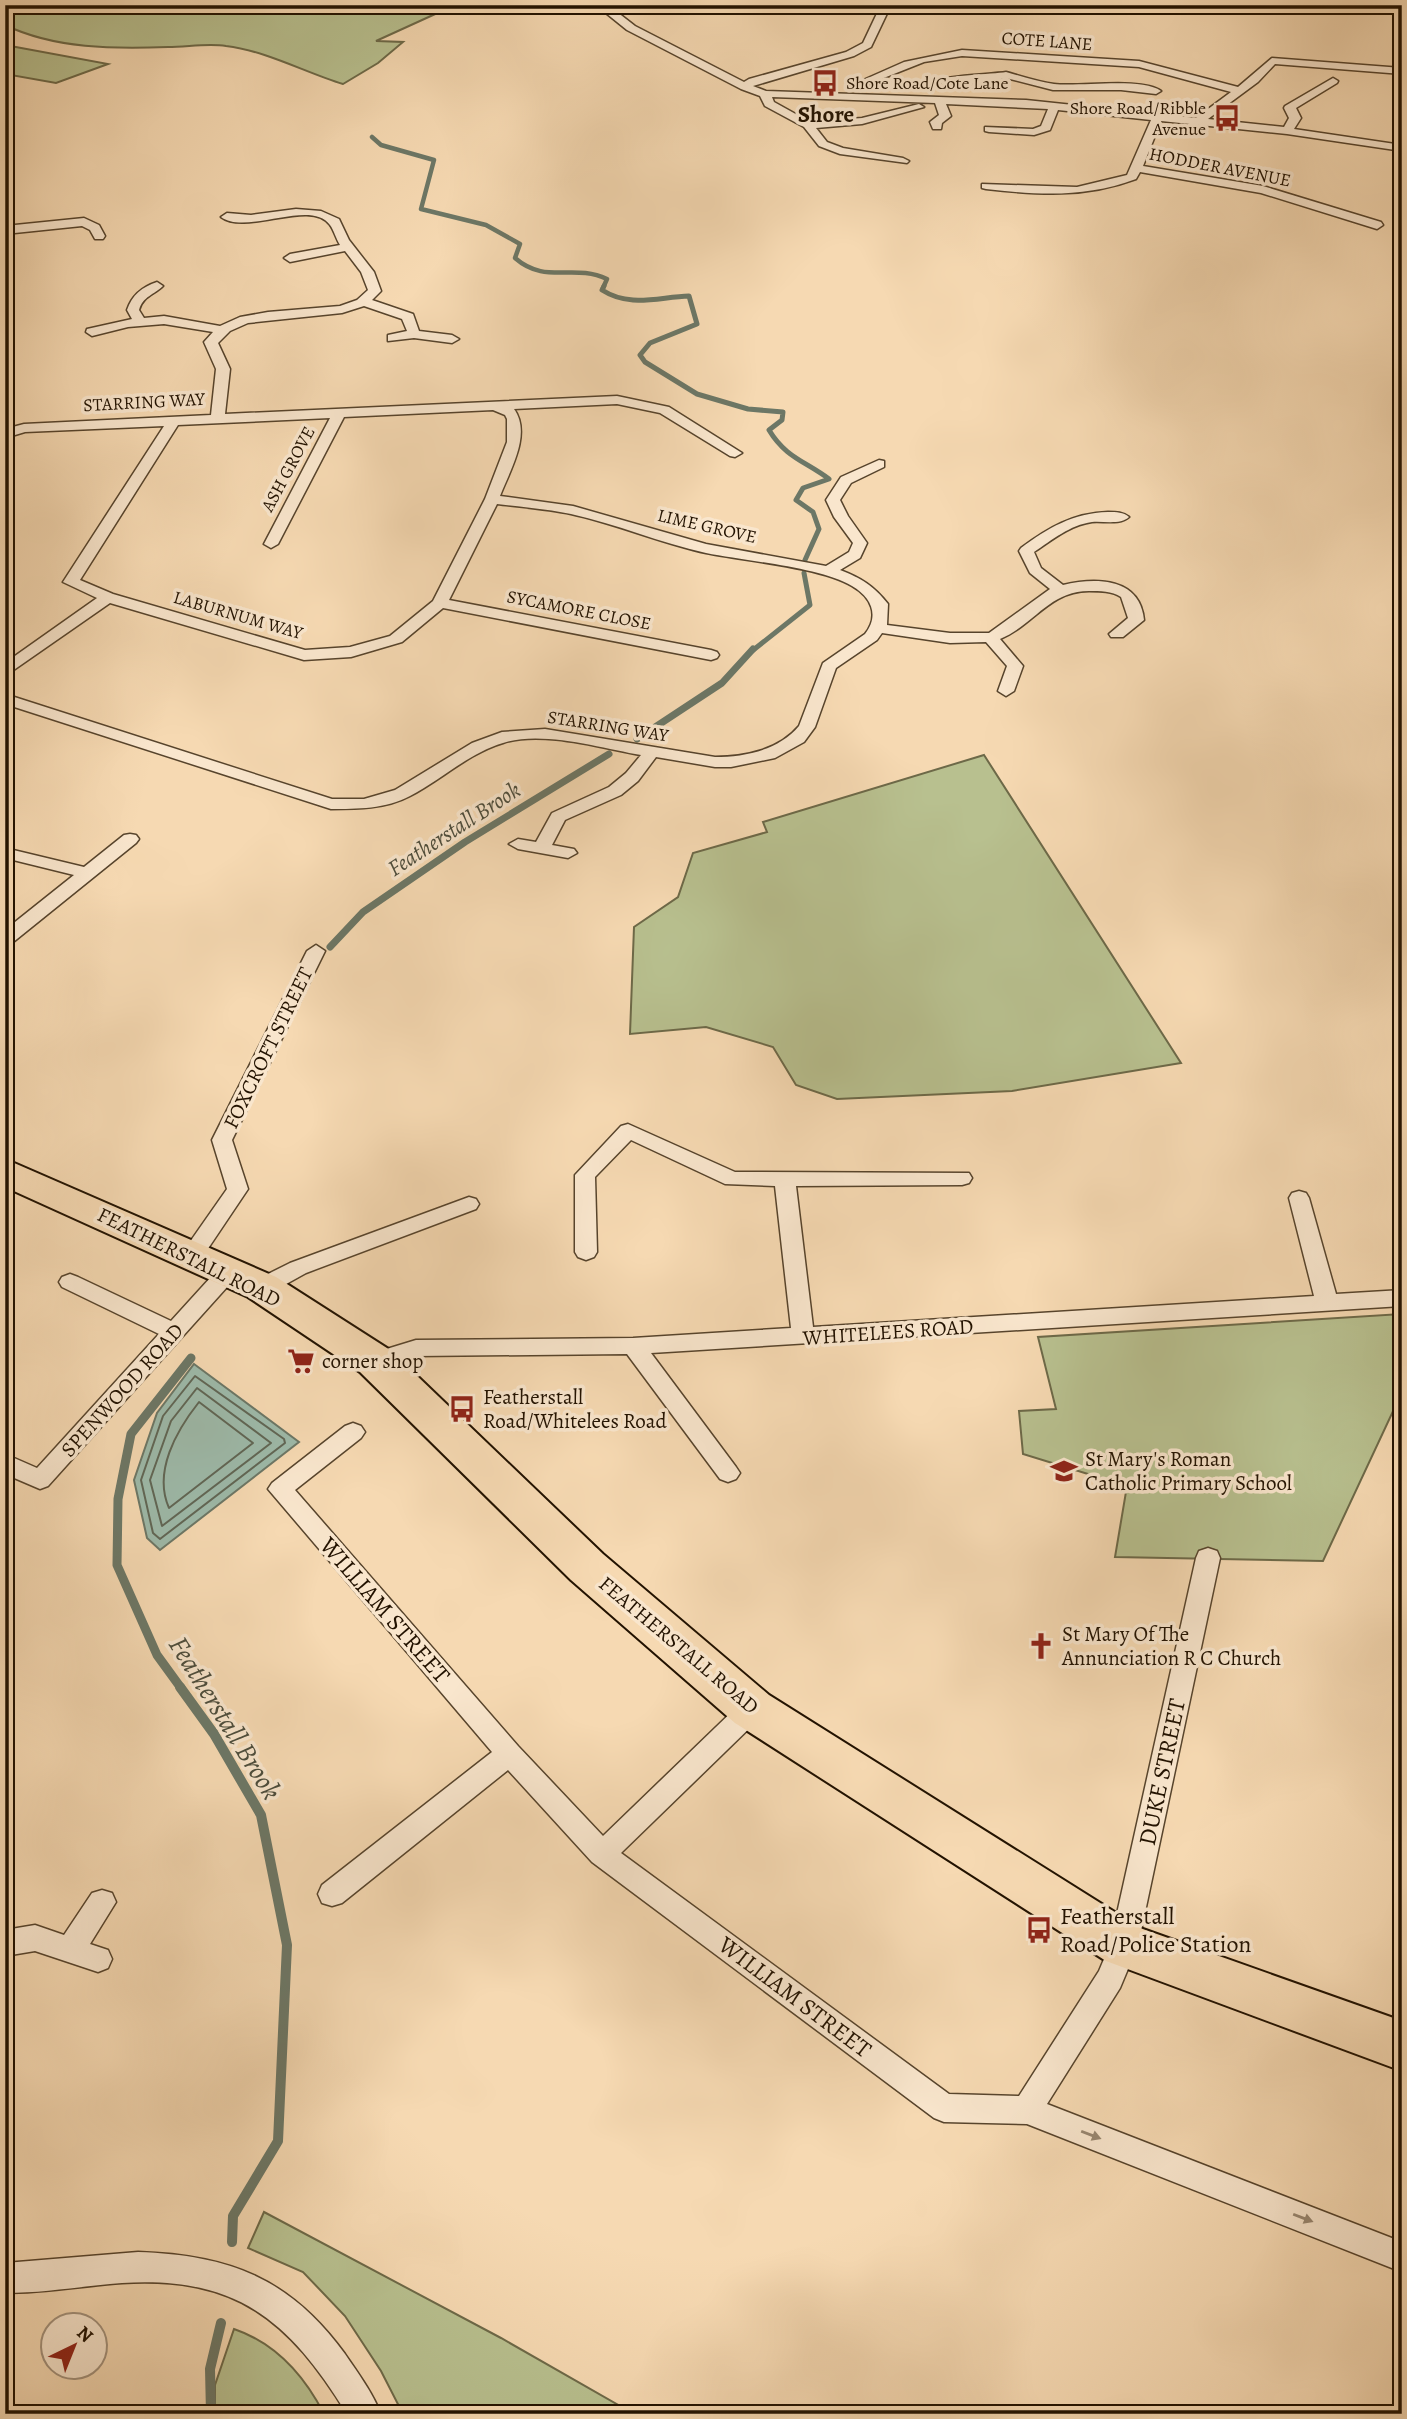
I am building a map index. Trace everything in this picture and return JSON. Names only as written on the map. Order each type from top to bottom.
[{"type":"highway","name":"FEATHERSTALL ROAD","points":[[5,1172],[228,1271],[375,1361],[587,1567],[752,1709],[1124,1945],[1402,2046]]},
{"type":"street","points":[[601,5],[631,28],[745,87],[765,94],[1026,103],[1287,131],[1402,148]]},
{"type":"street","points":[[745,87],[753,80],[850,54],[867,45],[886,5]]},
{"type":"street","name":"COTE LANE","points":[[839,97],[842,91],[913,60],[936,54],[962,52],[1139,64],[1237,90]]},
{"type":"street","points":[[1197,122],[1254,80],[1272,61],[1402,71]]},
{"type":"street","points":[[943,79],[979,80],[1006,75],[1040,86],[1121,87],[1156,94],[1170,88]]},
{"type":"street","points":[[1287,131],[1295,118],[1295,113],[1289,108],[1334,81]]},
{"type":"street","points":[[857,85],[909,100]]},
{"type":"street","points":[[1026,103],[1040,86]]},
{"type":"street","points":[[765,94],[769,104],[808,125],[823,144],[840,151],[903,161]]},
{"type":"street","points":[[808,125],[862,121],[935,101]]},
{"type":"street","points":[[935,101],[944,116],[936,122],[937,127]]},
{"type":"street","points":[[989,129],[1034,132],[1046,128],[1054,106]]},
{"type":"street","points":[[986,187],[1065,193],[1103,189],[1132,177],[1157,118]]},
{"type":"street","name":"HODDER AVENUE","points":[[1136,168],[1263,190],[1377,225]]},
{"type":"street","points":[[218,418],[223,369],[211,342],[222,330],[249,320],[342,309],[364,302],[375,291],[372,277],[364,264],[338,234],[335,222],[324,213],[293,211],[255,218],[227,217]]},
{"type":"street","points":[[5,230],[84,222],[95,228],[99,236]]},
{"type":"street","points":[[290,258],[347,247]]},
{"type":"street","points":[[140,322],[133,310],[135,302],[144,292],[157,286]]},
{"type":"street","points":[[364,302],[408,317],[414,334]]},
{"type":"street","points":[[92,332],[164,320],[222,330]]},
{"type":"street","points":[[393,338],[414,334],[452,339]]},
{"type":"street","name":"STARRING WAY","points":[[7,432],[24,428],[174,420],[629,401],[664,410],[735,453]]},
{"type":"street","name":"LABURNUM WAY","points":[[174,420],[71,582],[108,597],[304,655],[351,652],[396,639],[440,603],[492,499],[514,442],[514,419],[510,412],[498,407]]},
{"type":"street","name":"ASH GROVE","points":[[271,544],[340,412]]},
{"type":"street","points":[[842,464],[861,472]]},
{"type":"street","points":[[828,571],[855,555],[860,543],[841,517],[833,500],[846,480],[879,464]]},
{"type":"street","name":"LIME GROVE","points":[[492,499],[573,510],[704,548],[828,571],[857,582],[870,592],[880,604],[881,620],[878,628]]},
{"type":"street","points":[[1059,589],[1035,570],[1026,551],[1062,525],[1090,516],[1122,517]]},
{"type":"street","points":[[878,628],[936,636],[990,637],[1009,629],[1041,598],[1059,589],[1085,585],[1117,588],[1129,594],[1135,603],[1136,620],[1117,634]]},
{"type":"street","points":[[5,671],[108,597]]},
{"type":"street","name":"SYCAMORE CLOSE","points":[[440,603],[711,654]]},
{"type":"street","name":"STARRING WAY","points":[[5,698],[331,804],[365,804],[401,794],[478,747],[502,737],[545,734],[651,753],[731,762],[769,754],[785,746],[807,727],[829,666],[871,638],[878,628]]},
{"type":"street","points":[[990,637],[1015,666],[1006,691]]},
{"type":"street","points":[[542,848],[558,817],[615,791],[632,777],[651,753]]},
{"type":"street","points":[[5,939],[130,839]]},
{"type":"street","points":[[519,844],[568,853]]},
{"type":"street","points":[[5,853],[88,873]]},
{"type":"street","name":"FOXCROFT STREET","points":[[228,1271],[238,1189],[222,1140],[316,951]]},
{"type":"street","points":[[586,1252],[585,1175],[628,1131],[732,1179],[962,1178]]},
{"type":"street","points":[[785,1179],[803,1337]]},
{"type":"street","points":[[1299,1198],[1327,1303]]},
{"type":"street","points":[[228,1271],[298,1268],[468,1204]]},
{"type":"street","name":"SPENWOOD ROAD","points":[[5,1463],[40,1480],[228,1271]]},
{"type":"street","points":[[70,1282],[174,1332]]},
{"type":"street","name":"WHITELEES ROAD","points":[[375,1361],[416,1348],[633,1346],[1402,1298]]},
{"type":"street","points":[[633,1346],[728,1473]]},
{"type":"street","name":"WILLIAM STREET","points":[[353,1432],[280,1489],[509,1754],[602,1854],[944,2108],[1027,2110],[1402,2257]]},
{"type":"street","name":"DUKE STREET","points":[[1027,2110],[1111,1979],[1124,1945],[1208,1558]]},
{"type":"street","points":[[602,1854],[752,1709]]},
{"type":"street","points":[[332,1894],[509,1754]]},
{"type":"street","points":[[71,1948],[102,1902]]},
{"type":"street","points":[[5,1943],[35,1938],[98,1959]]},
{"type":"street","points":[[5,2278],[138,2267],[190,2269],[250,2287],[284,2307],[317,2340],[365,2414]]},
{"type":"green space","points":[[5,5],[455,5],[376,41],[403,42],[378,63],[343,84],[271,57],[226,46],[106,47],[44,39],[5,25]]},
{"type":"green space","points":[[5,45],[108,64],[56,83],[5,74]]},
{"type":"green space","points":[[984,755],[1181,1063],[1012,1091],[837,1099],[796,1085],[773,1047],[706,1027],[630,1034],[634,927],[678,897],[693,853],[767,832],[763,822]]},
{"type":"green space","points":[[1401,1314],[1402,1392],[1323,1561],[1115,1557],[1127,1486],[1023,1454],[1019,1411],[1056,1409],[1038,1337]]},
{"type":"green space","points":[[264,2212],[501,2338],[634,2414],[403,2414],[381,2371],[345,2316],[303,2272],[248,2248]]},
{"type":"green space","points":[[234,2329],[263,2343],[287,2362],[307,2386],[324,2414],[215,2414],[215,2385]]},
{"type":"water","points":[[194,1364],[299,1442],[160,1550],[147,1538],[134,1480],[157,1413]]},
{"type":"waterway","name":"Featherstall Brook","points":[[372,137],[381,145],[434,160],[421,209],[486,225],[520,244],[515,258],[526,266],[549,272],[595,275],[607,279],[603,288]]},
{"type":"waterway","name":"Featherstall Brook","points":[[603,288],[602,290],[623,299],[689,296],[697,324],[650,343],[640,355],[645,362],[697,394],[748,409],[783,412],[782,420],[769,430],[775,439],[789,453],[829,479],[803,488],[796,500],[813,512],[819,529],[805,560]]},
{"type":"waterway","name":"Featherstall Brook","points":[[752,651],[810,605],[804,573]]},
{"type":"waterway","name":"Featherstall Brook","points":[[637,739],[722,683],[753,649]]},
{"type":"waterway","name":"Featherstall Brook","points":[[330,947],[363,912],[465,842],[609,754]]},
{"type":"waterway","name":"Featherstall Brook","points":[[181,1688],[157,1655],[117,1565],[118,1499],[131,1434],[191,1358]]},
{"type":"waterway","name":"Featherstall Brook","points":[[180,1687],[214,1734],[261,1815],[287,1945],[278,2141],[233,2216],[232,2242]]},
{"type":"waterway","name":"Featherstall Brook","points":[[211,2414],[210,2369],[221,2323]]},
{"type":"place","name":"Shore Road/Cote Lane","points":[[825,83]]},
{"type":"place","name":"Shore Road/Ribble Avenue","points":[[1227,118]]},
{"type":"place","name":"corner shop","points":[[301,1361]]},
{"type":"place","name":"Featherstall Road/Whitelees Road","points":[[462,1409]]},
{"type":"place","name":"St Mary's Roman Catholic Primary School","points":[[1064,1471]]},
{"type":"place","name":"St Mary Of The Annunciation R C Church","points":[[1041,1646]]},
{"type":"place","name":"Featherstall Road/Police Station","points":[[1039,1930]]},
{"type":"district","name":"Shore","points":[[826,114]]}]
